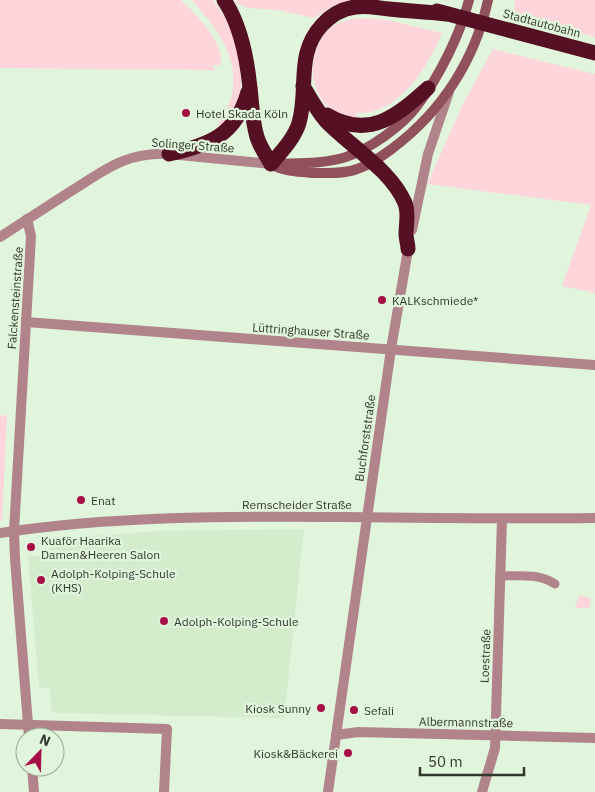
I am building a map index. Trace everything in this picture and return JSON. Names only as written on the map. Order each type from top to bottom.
[{"type":"highway","points":[[224,0],[231,11],[240,37],[250,86],[254,126],[261,148],[271,164],[291,139],[298,125],[302,110],[303,73],[307,48],[316,31],[329,17],[338,12],[356,7],[447,14]]},
{"type":"highway","name":"Stadtautobahn","points":[[395,0],[595,52]]},
{"type":"highway","points":[[318,110],[335,120],[347,124],[372,125],[396,114],[432,81]]},
{"type":"highway","points":[[169,154],[197,148],[227,130],[240,115],[250,86]]},
{"type":"highway","points":[[303,86],[324,119],[394,184],[406,204],[408,249]]},
{"type":"street","name":"Solinger Straße","points":[[0,237],[115,163],[137,156],[154,153],[271,164],[336,160],[360,151],[381,138],[416,107],[460,27],[469,0]]},
{"type":"street","name":"Solinger Straße","points":[[271,164],[288,171],[324,173],[356,170],[402,142],[431,114],[456,81],[478,34],[488,0]]},
{"type":"street","name":"Buchforststraße","points":[[328,792],[366,518],[408,249],[428,154],[449,92]]},
{"type":"street","name":"Falckensteinstraße","points":[[27,219],[31,236],[14,531],[28,727]]},
{"type":"street","name":"Lüttringhauser Straße","points":[[26,322],[595,365]]},
{"type":"street","name":"Remscheider Straße","points":[[0,533],[120,520],[242,516],[502,519],[595,518]]},
{"type":"street","name":"Loestraße","points":[[482,792],[495,748],[502,519]]},
{"type":"street","points":[[0,724],[167,729],[164,792]]},
{"type":"street","name":"Albermannstraße","points":[[336,735],[358,732],[595,738]]},
{"type":"street","points":[[33,777],[34,792]]},
{"type":"lane","points":[[500,576],[540,577],[554,584]]},
{"type":"shaded area","points":[[0,0],[181,0],[202,21],[214,37],[221,55],[221,65],[212,65],[215,70],[0,68]]},
{"type":"shaded area","points":[[192,0],[213,0],[230,28],[240,64],[241,89],[239,100],[236,110],[221,128],[219,123],[232,94],[234,80],[232,67],[224,43]]},
{"type":"shaded area","points":[[235,0],[355,0],[333,6],[314,18],[277,10],[249,8],[238,4]]},
{"type":"shaded area","points":[[515,0],[595,0],[595,37],[513,16]]},
{"type":"shaded area","points":[[360,18],[387,20],[442,33],[420,74],[399,98],[372,112],[357,113],[356,120],[334,111],[323,102],[314,82],[313,71],[316,48],[328,30],[339,23]]},
{"type":"shaded area","points":[[493,49],[595,74],[595,293],[562,286],[591,205],[427,184],[464,102]]},
{"type":"shaded area","points":[[0,415],[7,416],[2,519],[0,521]]},
{"type":"shaded area","name":"Adolph-Kolping-Schule","points":[[304,529],[284,718],[56,713],[51,710],[50,687],[39,688],[28,555],[51,557],[50,541],[77,537],[161,531]]},
{"type":"shaded area","points":[[579,595],[591,598],[589,608],[575,608]]},
{"type":"place","name":"Hotel Skada Köln","points":[[186,113]]},
{"type":"place","name":"KALKschmiede*","points":[[382,300]]},
{"type":"place","name":"Enat","points":[[81,500]]},
{"type":"place","name":"Kuaför Haarika Damen&Heeren Salon","points":[[31,547]]},
{"type":"place","name":"Adolph-Kolping-Schule (KHS)","points":[[41,580]]},
{"type":"place","name":"Adolph-Kolping-Schule","points":[[164,621]]},
{"type":"place","name":"Kiosk Sunny","points":[[321,708]]},
{"type":"place","name":"Sefali","points":[[354,710]]},
{"type":"place","name":"Kiosk&Bäckerei","points":[[348,753]]}]
